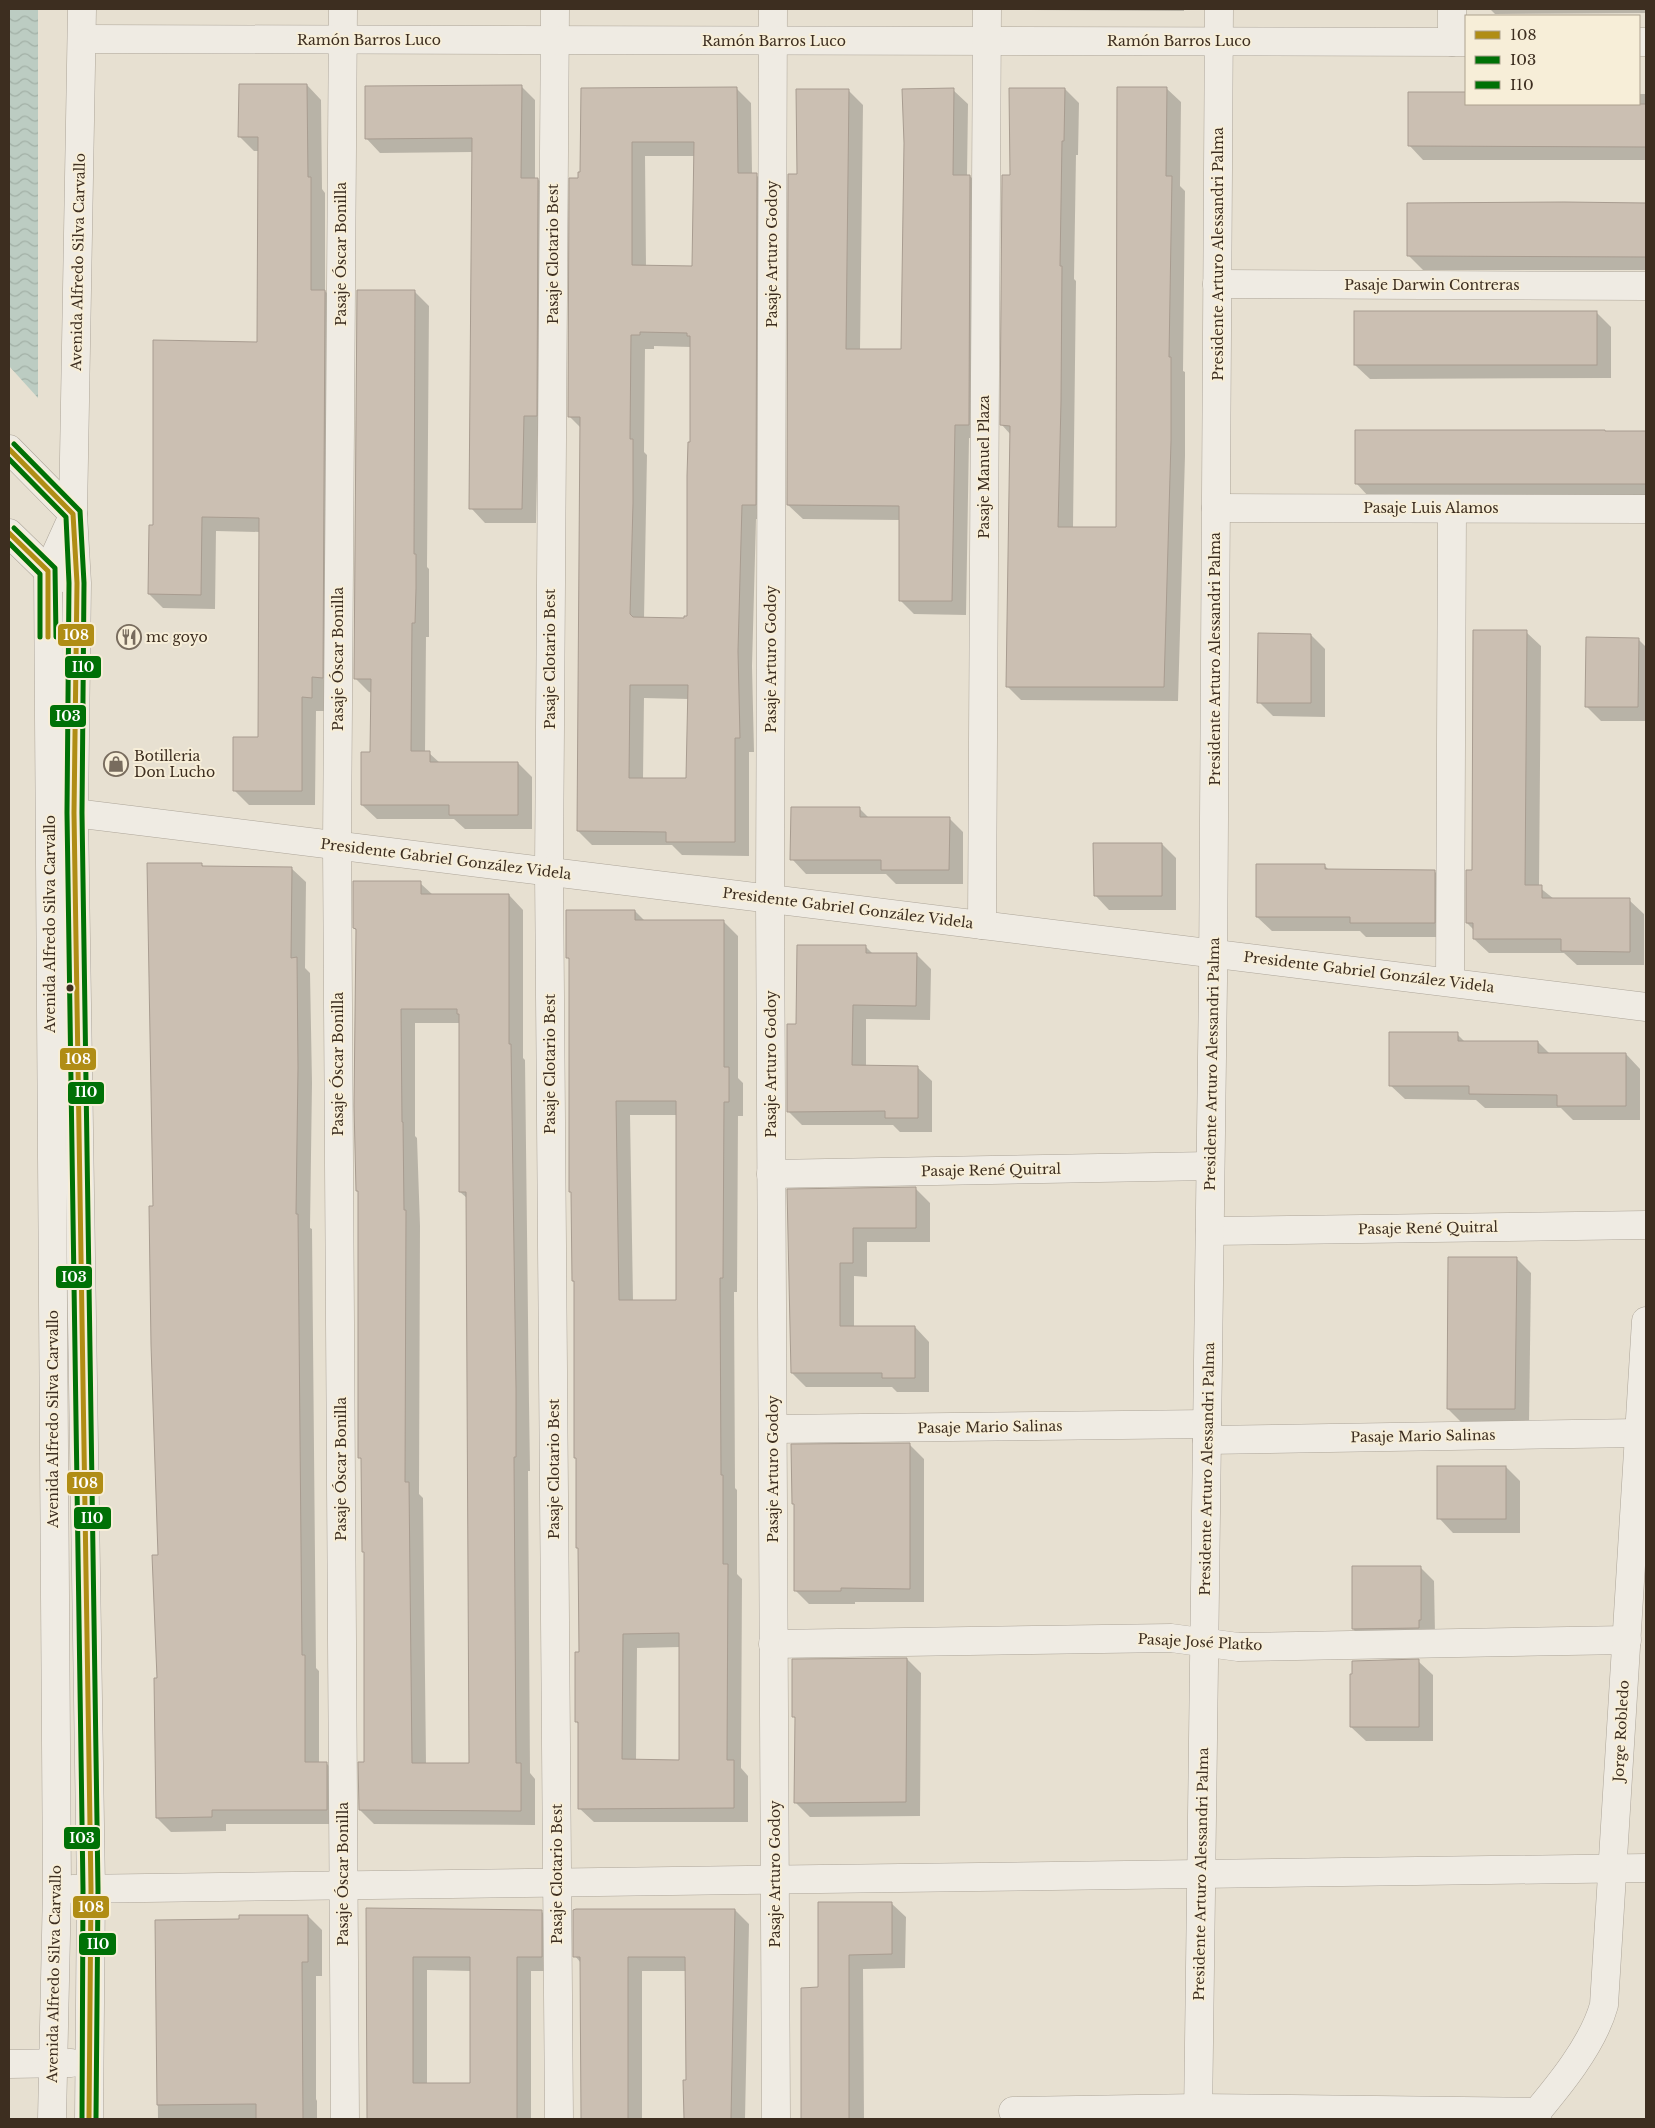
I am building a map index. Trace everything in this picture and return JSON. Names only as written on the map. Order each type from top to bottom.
[{"type":"street","name":"Avenida Alfredo Silva Carvallo","points":[[52,2119],[56,1889],[62,812],[77,583],[74,514],[82,9]]},
{"type":"street","name":"Pasaje Óscar Bonilla","points":[[343,9],[337,845],[345,2119]]},
{"type":"street","name":"Pasaje Clotario Best","points":[[555,9],[549,871],[559,2119]]},
{"type":"street","name":"Pasaje Arturo Godoy","points":[[773,9],[770,899],[776,2119]]},
{"type":"street","name":"Pasaje Manuel Plaza","points":[[982,925],[987,9]]},
{"type":"street","name":"Presidente Arturo Alessandri Palma","points":[[1198,2114],[1213,953],[1219,9]]},
{"type":"street","points":[[1452,9],[1459,42]]},
{"type":"street","name":"Ramón Barros Luco","points":[[82,40],[1459,42]]},
{"type":"street","name":"Pasaje Darwin Contreras","points":[[1217,284],[1646,286]]},
{"type":"street","points":[[9,449],[74,514]]},
{"type":"street","name":"Pasaje Luis Alamos","points":[[1216,508],[1646,509]]},
{"type":"street","points":[[1450,982],[1452,508]]},
{"type":"street","name":"Avenida Alfredo Silva Carvallo","points":[[74,514],[39,562],[62,812],[91,1888],[89,2119]]},
{"type":"street","points":[[9,533],[39,562],[77,583]]},
{"type":"street","name":"Presidente Gabriel González Videla","points":[[62,812],[1646,1007]]},
{"type":"street","name":"Pasaje René Quitral","points":[[771,1174],[1210,1166]]},
{"type":"street","name":"Pasaje René Quitral","points":[[1210,1231],[1646,1225]]},
{"type":"street","name":"Jorge Robledo","points":[[1534,2116],[1589,2042],[1599,2022],[1604,2005],[1646,1321]]},
{"type":"street","name":"Pasaje Mario Salinas","points":[[773,1429],[1639,1432]]},
{"type":"street","name":"Pasaje José Platko","points":[[773,1644],[1171,1638],[1238,1647],[1627,1640]]},
{"type":"street","points":[[56,1889],[1646,1868]]},
{"type":"street","points":[[15,2063],[90,2063]]},
{"type":"street","points":[[1012,2111],[1534,2116]]},
{"type":"water","points":[[9,9],[38,9],[38,398],[9,366]]},
{"type":"building","points":[[239,84],[307,84],[308,177],[311,177],[311,290],[325,290],[323,678],[312,677],[312,698],[302,697],[302,791],[233,791],[233,737],[258,737],[259,518],[202,517],[201,595],[148,594],[149,525],[153,525],[153,340],[257,342],[258,137],[238,137]]},
{"type":"building","points":[[522,85],[521,178],[538,178],[537,416],[524,416],[522,509],[469,509],[472,138],[365,139],[365,86]]},
{"type":"building","points":[[737,87],[738,173],[757,173],[756,505],[742,505],[738,651],[740,738],[735,738],[735,842],[666,842],[666,832],[577,831],[580,417],[568,417],[569,178],[578,178],[578,172],[580,172],[581,88]],"holes":[[[632,142],[694,142],[692,266],[632,265]],[[640,332],[687,333],[687,336],[690,336],[687,616],[684,616],[684,618],[633,617],[630,614],[633,504],[633,439],[630,439],[631,335],[640,335]],[[630,685],[688,685],[686,778],[629,778]]]},
{"type":"building","points":[[1117,87],[1167,87],[1166,176],[1172,176],[1169,357],[1171,357],[1171,441],[1164,687],[1006,687],[1010,426],[1000,425],[1002,175],[1010,175],[1009,88],[1065,88],[1064,141],[1062,141],[1060,266],[1062,266],[1061,402],[1058,527],[1116,527]]},
{"type":"building","points":[[954,88],[953,175],[970,175],[969,425],[955,425],[952,601],[899,601],[899,506],[787,505],[788,174],[797,174],[796,89],[849,89],[846,349],[901,349],[904,143],[902,89]]},
{"type":"building","points":[[1408,92],[1465,92],[1465,105],[1646,104],[1646,147],[1408,146]]},
{"type":"building","points":[[1407,203],[1646,203],[1646,257],[1407,256]]},
{"type":"building","points":[[357,290],[415,290],[414,554],[416,554],[416,589],[415,623],[412,623],[411,751],[430,751],[430,762],[518,762],[518,815],[449,815],[449,805],[361,805],[361,752],[370,752],[371,679],[354,679]]},
{"type":"building","points":[[1354,311],[1597,311],[1597,365],[1354,365]]},
{"type":"building","points":[[1355,430],[1646,431],[1646,484],[1355,484]]},
{"type":"building","points":[[1473,630],[1527,630],[1525,885],[1542,885],[1542,898],[1630,898],[1630,952],[1561,951],[1561,939],[1473,939],[1473,923],[1466,923],[1466,870],[1472,870]]},
{"type":"building","points":[[1258,633],[1311,634],[1311,703],[1257,703]]},
{"type":"building","points":[[1586,637],[1639,638],[1638,707],[1585,707]]},
{"type":"building","points":[[791,807],[860,807],[860,817],[950,817],[949,870],[881,870],[881,860],[790,860]]},
{"type":"building","points":[[1093,843],[1162,843],[1162,896],[1094,896]]},
{"type":"building","points":[[147,863],[202,863],[202,866],[292,867],[291,958],[297,957],[296,1214],[298,1214],[302,1655],[305,1655],[305,1762],[327,1762],[327,1810],[212,1810],[212,1817],[156,1818],[154,1678],[157,1678],[152,1555],[158,1555],[151,1345],[149,1206],[153,1206]]},
{"type":"building","points":[[1256,864],[1325,864],[1325,869],[1435,870],[1435,923],[1350,923],[1350,917],[1256,917]]},
{"type":"building","points":[[353,881],[421,881],[421,894],[509,894],[509,1044],[511,1044],[516,1388],[516,1457],[514,1457],[516,1763],[521,1763],[521,1811],[359,1810],[358,1762],[364,1762],[364,1552],[362,1552],[361,1458],[358,1458],[358,1191],[356,1191],[354,1106],[356,929],[353,928]],"holes":[[[401,1009],[457,1009],[457,1014],[459,1014],[459,1192],[466,1192],[469,1763],[412,1763],[409,1482],[405,1482],[406,1210],[404,1210]]]},
{"type":"building","points":[[566,910],[635,910],[635,920],[724,920],[724,1067],[729,1067],[729,1102],[724,1102],[723,1278],[720,1278],[721,1475],[723,1475],[723,1564],[728,1564],[727,1760],[734,1760],[734,1808],[578,1809],[578,1722],[575,1722],[575,1652],[579,1652],[578,1548],[576,1548],[576,1458],[574,1458],[574,1281],[572,1281],[571,1192],[569,1192],[569,958],[566,958]],"holes":[[[616,1101],[676,1101],[676,1300],[619,1300]],[[679,1633],[679,1760],[622,1759],[623,1634]]]},
{"type":"building","points":[[797,945],[866,945],[866,953],[917,953],[916,1006],[853,1005],[852,1065],[918,1066],[918,1118],[885,1118],[885,1111],[787,1112],[787,1024],[796,1024]]},
{"type":"building","points":[[1389,1032],[1458,1032],[1458,1041],[1538,1041],[1538,1053],[1626,1053],[1626,1106],[1557,1106],[1557,1095],[1469,1094],[1469,1086],[1389,1086]]},
{"type":"building","points":[[916,1187],[916,1228],[853,1228],[853,1263],[840,1263],[840,1326],[915,1326],[915,1378],[882,1378],[882,1373],[791,1373],[787,1189]]},
{"type":"building","points":[[1448,1257],[1517,1257],[1515,1409],[1447,1409]]},
{"type":"building","points":[[910,1443],[910,1589],[841,1588],[841,1591],[794,1591],[794,1504],[792,1504],[791,1444]]},
{"type":"building","points":[[1437,1466],[1506,1466],[1506,1519],[1437,1519]]},
{"type":"building","points":[[1352,1566],[1421,1566],[1421,1620],[1419,1620],[1419,1628],[1352,1629]]},
{"type":"building","points":[[907,1658],[906,1802],[794,1803],[795,1717],[792,1717],[792,1659]]},
{"type":"building","points":[[1419,1659],[1419,1727],[1350,1727],[1350,1674],[1352,1674],[1352,1661]]},
{"type":"building","points":[[818,1902],[892,1902],[892,1954],[849,1955],[849,2119],[801,2119],[801,1988],[818,1987]]},
{"type":"building","points":[[366,1908],[542,1910],[542,1957],[517,1957],[517,2119],[367,2119]],"holes":[[[413,1957],[470,1957],[470,2083],[413,2083]]]},
{"type":"building","points":[[735,1909],[731,2119],[684,2119],[683,2080],[686,2080],[685,1957],[628,1957],[628,2119],[581,2119],[580,1957],[573,1957],[573,1910]]},
{"type":"building","points":[[239,1915],[308,1915],[308,1962],[302,1962],[303,2119],[256,2119],[256,2104],[157,2105],[155,1920],[239,1919]]},
{"type":"transit line","name":"I10","points":[[14,444],[80,511],[84,583],[82,813],[98,1889],[96,2119]]},
{"type":"transit line","name":"108","points":[[9,449],[73,514],[77,583],[74,813],[91,1889],[89,2119]]},
{"type":"transit line","name":"I03","points":[[9,459],[66,517],[69,583],[67,813],[83,1889],[82,2119]]},
{"type":"transit line","name":"I10","points":[[14,528],[55,568],[56,637]]},
{"type":"transit line","name":"108","points":[[9,533],[48,571],[48,637]]},
{"type":"transit line","name":"I03","points":[[9,543],[40,574],[40,637]]},
{"type":"place","name":"mc goyo","points":[[129,637]]},
{"type":"place","name":"Botilleria Don Lucho","points":[[116,764]]}]
